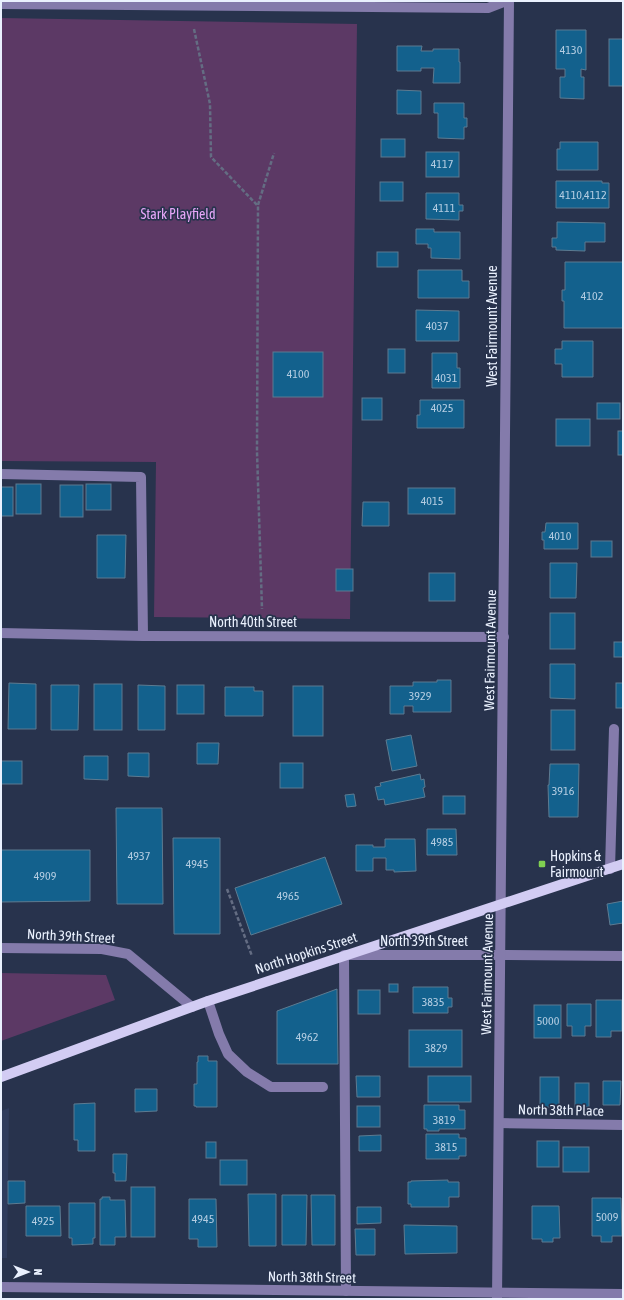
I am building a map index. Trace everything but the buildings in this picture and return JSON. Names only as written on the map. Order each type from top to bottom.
[{"type":"main road","name":"North Hopkins Street","points":[[1,1077],[208,1001],[623,864]]},
{"type":"street","points":[[1,4],[488,8],[508,1]]},
{"type":"street","name":"West Fairmount Avenue","points":[[498,1296],[508,1]]},
{"type":"street","points":[[1,474],[141,477],[143,636]]},
{"type":"street","name":"North 40th Street","points":[[1,633],[143,636],[504,637]]},
{"type":"street","points":[[610,869],[614,729]]},
{"type":"street","name":"North 39th Street","points":[[1,948],[102,949],[128,954],[192,1007]]},
{"type":"street","points":[[344,955],[346,1291]]},
{"type":"street","name":"North 39th Street","points":[[344,955],[623,956]]},
{"type":"street","points":[[208,1001],[219,1034],[228,1054],[247,1072],[271,1088],[323,1087]]},
{"type":"street","name":"North 38th Place","points":[[499,1123],[623,1125]]},
{"type":"street","name":"North 38th Street","points":[[1,1287],[346,1291],[498,1296],[623,1294]]},
{"type":"path","points":[[194,28],[210,104],[211,157],[258,206]]},
{"type":"path","points":[[262,609],[257,452],[258,206],[274,153]]},
{"type":"path","points":[[227,889],[252,956]]},
{"type":"shaded area","points":[[9,1108],[7,1258],[1,1258],[1,1111]]},
{"type":"green space","name":"Stark Playfield","points":[[1,18],[357,24],[350,619],[154,617],[156,462],[1,461]]},
{"type":"green space","points":[[1,973],[106,975],[115,1000],[1,1041]]},
{"type":"place","name":"Hopkins & Fairmount","points":[[542,864]]}]
